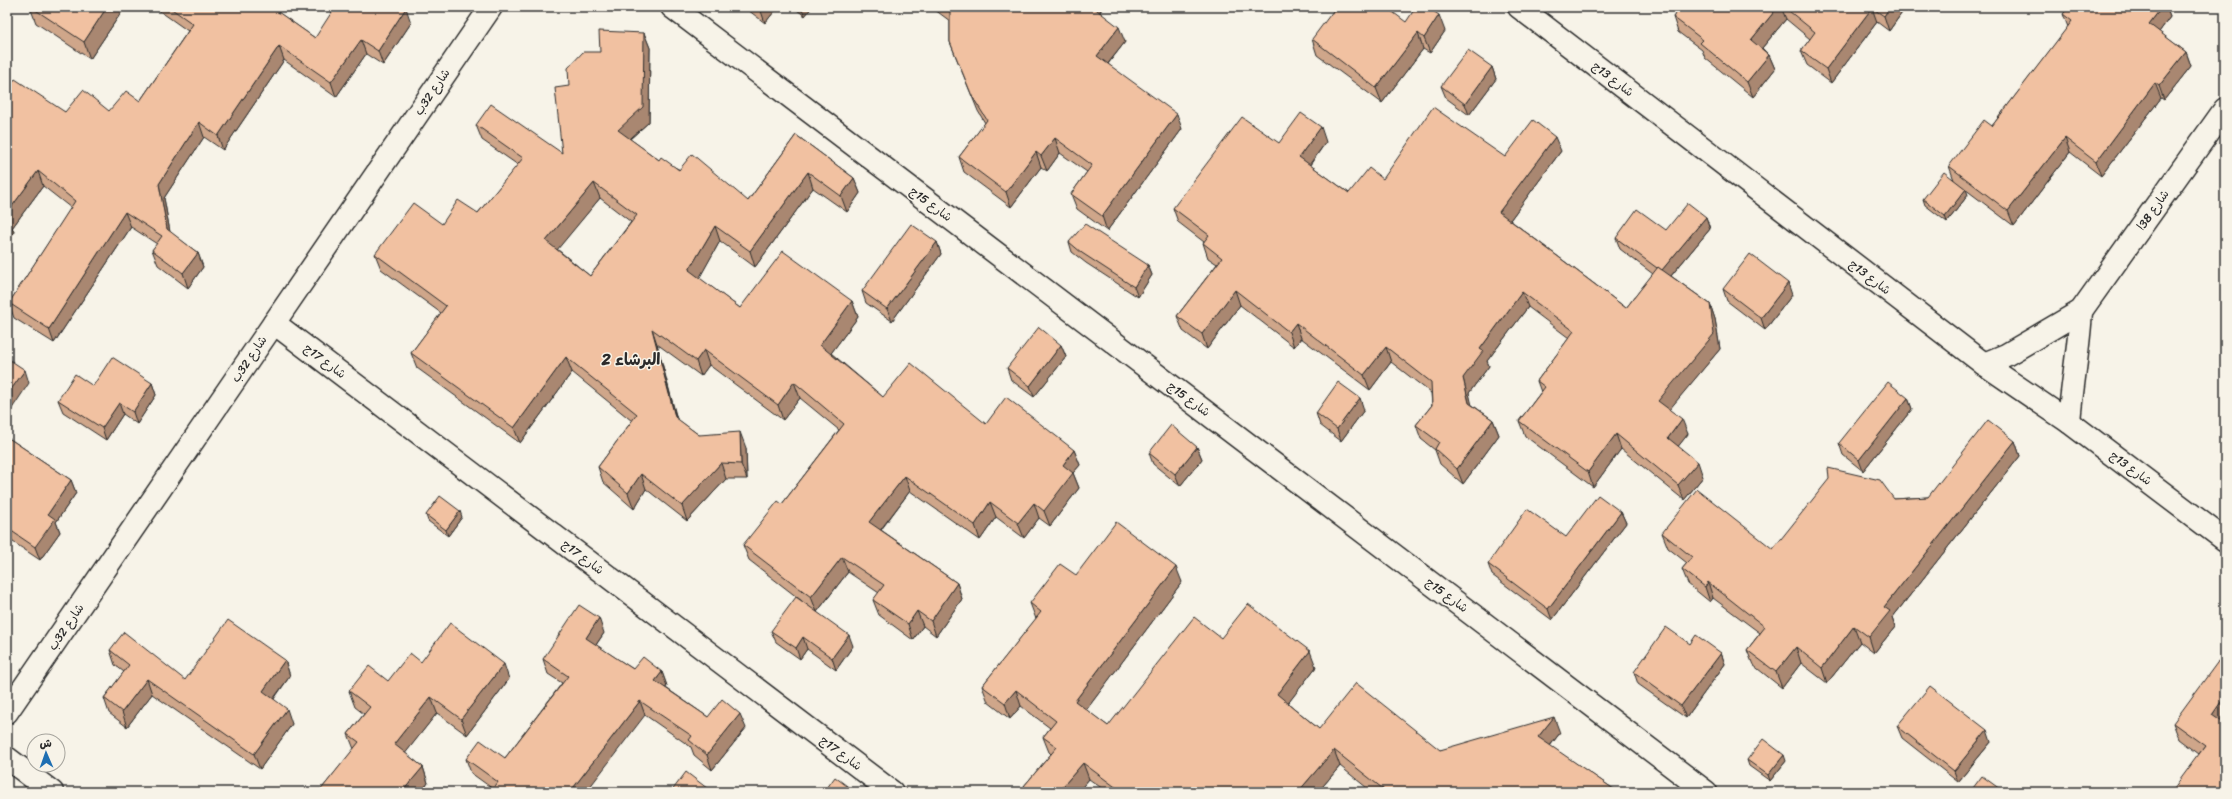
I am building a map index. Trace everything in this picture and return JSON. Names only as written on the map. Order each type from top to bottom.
[{"type":"street","name":"شارع 32ب","points":[[7,712],[491,7]]},
{"type":"street","name":"شارع 15ج","points":[[672,7],[1706,792]]},
{"type":"street","name":"شارع 13ج","points":[[1519,7],[1984,364],[2069,422],[2225,540]]},
{"type":"street","name":"شارع 38ا","points":[[1984,364],[2006,356],[2081,311],[2225,109]]},
{"type":"street","points":[[2069,422],[2072,387],[2079,345],[2081,311]]},
{"type":"street","name":"شارع 17ج","points":[[274,323],[892,792]]},
{"type":"street","points":[[7,758],[52,792]]},
{"type":"building","points":[[31,7],[107,7],[84,42]]},
{"type":"building","points":[[169,7],[271,7],[315,38],[335,7],[406,8],[378,51],[361,40],[331,82],[279,46],[218,136],[199,122],[159,184],[167,229],[198,253],[183,273],[152,250],[162,236],[125,212],[49,329],[9,303],[75,201],[38,171],[7,213],[7,144],[9,142],[7,141],[7,90],[15,79],[65,112],[83,90],[109,111],[126,91],[140,101],[193,24]]},
{"type":"building","points":[[945,7],[1093,7],[1119,27],[1097,56],[1177,114],[1102,216],[1071,194],[1092,165],[1055,138],[1041,156],[1036,152],[1006,192],[959,157],[987,120],[972,96],[950,42],[950,10]]},
{"type":"building","points":[[1336,7],[1386,7],[1406,22],[1416,7],[1427,7],[1439,15],[1424,38],[1418,33],[1376,88],[1312,39]]},
{"type":"building","points":[[1681,7],[1778,7],[1751,40],[1769,55],[1747,82],[1700,43],[1703,40],[1673,17]]},
{"type":"building","points":[[1784,7],[1890,7],[1884,16],[1872,8],[1826,69],[1801,51],[1815,32]]},
{"type":"building","points":[[2069,7],[2162,7],[2149,24],[2186,52],[2159,86],[2155,83],[2096,162],[2065,138],[2008,211],[1949,166],[1984,120],[1992,126],[2072,21],[2063,14]]},
{"type":"building","points":[[599,31],[644,33],[643,107],[618,130],[659,160],[661,157],[679,170],[692,154],[748,201],[796,135],[854,178],[841,196],[808,172],[750,251],[715,226],[689,270],[740,308],[783,251],[852,301],[820,345],[883,397],[911,363],[986,424],[1006,397],[1074,450],[1063,465],[1073,473],[1044,511],[1034,503],[1018,523],[990,502],[975,525],[905,476],[869,522],[957,583],[931,621],[917,611],[908,624],[873,600],[884,585],[842,557],[811,597],[743,545],[778,501],[782,504],[844,424],[794,382],[778,405],[704,350],[696,361],[652,329],[675,417],[699,435],[740,432],[741,464],[721,463],[682,506],[641,474],[628,493],[598,467],[637,414],[566,357],[514,428],[411,353],[446,306],[375,254],[413,203],[442,224],[458,200],[478,213],[523,158],[476,125],[491,104],[562,153],[555,88],[569,86],[568,68],[583,52],[600,52]],"holes":[[[594,183],[637,215],[590,276],[546,241]]]},
{"type":"building","points":[[1468,50],[1492,67],[1465,104],[1441,86]]},
{"type":"building","points":[[1433,107],[1505,157],[1533,120],[1555,137],[1499,212],[1626,308],[1658,267],[1710,304],[1714,334],[1658,401],[1682,419],[1668,438],[1698,462],[1678,485],[1616,434],[1588,472],[1519,421],[1545,387],[1537,381],[1574,331],[1522,292],[1480,349],[1483,351],[1463,378],[1469,403],[1493,420],[1457,469],[1435,449],[1439,442],[1416,425],[1432,405],[1431,382],[1386,347],[1364,375],[1296,323],[1289,332],[1235,290],[1202,334],[1177,316],[1222,258],[1203,243],[1209,235],[1173,208],[1242,117],[1279,143],[1301,113],[1321,127],[1299,157],[1349,193],[1369,168],[1383,179]]},
{"type":"building","points":[[1944,172],[1966,189],[1945,216],[1923,199]]},
{"type":"building","points":[[1688,203],[1706,217],[1662,270],[1658,267],[1657,268],[1616,238],[1637,209],[1666,230]]},
{"type":"building","points":[[911,224],[937,242],[887,309],[862,291]]},
{"type":"building","points":[[1085,224],[1148,265],[1134,287],[1082,253],[1069,242]]},
{"type":"building","points":[[1750,254],[1788,283],[1761,318],[1723,289]]},
{"type":"building","points":[[1039,327],[1061,345],[1030,386],[1007,368]]},
{"type":"building","points":[[112,357],[152,383],[133,412],[119,403],[102,428],[58,400],[75,374],[93,386]]},
{"type":"building","points":[[7,358],[25,370],[7,395]]},
{"type":"building","points":[[1338,382],[1360,398],[1337,429],[1316,413]]},
{"type":"building","points":[[1888,382],[1908,398],[1859,460],[1839,443]]},
{"type":"building","points":[[1988,420],[2015,441],[1884,607],[1890,611],[1869,637],[1854,626],[1822,668],[1796,647],[1776,672],[1747,650],[1765,627],[1708,582],[1705,587],[1682,569],[1692,557],[1662,533],[1697,489],[1773,549],[1829,479],[1828,468],[1880,480],[1894,499],[1928,497]]},
{"type":"building","points":[[1171,425],[1197,447],[1175,474],[1149,453]]},
{"type":"building","points":[[7,437],[71,480],[48,514],[55,519],[35,547],[7,528]]},
{"type":"building","points":[[1598,495],[1621,512],[1548,609],[1488,564],[1527,509],[1566,537]]},
{"type":"building","points":[[440,496],[460,511],[446,530],[426,515]]},
{"type":"building","points":[[1116,522],[1176,567],[1075,701],[1108,726],[1194,617],[1221,638],[1248,604],[1310,651],[1277,694],[1319,729],[1356,683],[1440,750],[1554,717],[1538,737],[1618,792],[1387,792],[1334,750],[1298,792],[1122,792],[1083,763],[1058,792],[1030,792],[1024,786],[1057,747],[1043,737],[1056,721],[1016,690],[1005,703],[982,686],[1041,612],[1030,603],[1060,564],[1076,575]]},
{"type":"building","points":[[796,597],[849,635],[832,658],[803,637],[796,648],[771,631]]},
{"type":"building","points":[[579,605],[599,618],[586,638],[633,669],[643,657],[662,672],[655,681],[708,717],[722,699],[740,714],[707,755],[689,740],[692,736],[640,701],[570,792],[491,792],[498,782],[466,759],[480,740],[505,758],[568,676],[543,659]]},
{"type":"building","points":[[228,620],[285,660],[263,691],[287,709],[254,754],[147,679],[122,712],[104,698],[129,665],[110,650],[124,632],[185,680]]},
{"type":"building","points":[[450,623],[504,664],[461,719],[431,697],[394,744],[423,767],[402,792],[319,792],[359,742],[348,734],[370,707],[349,691],[369,666],[388,681],[410,653],[421,662]]},
{"type":"building","points":[[1666,627],[1690,644],[1696,635],[1721,653],[1681,706],[1634,672]]},
{"type":"building","points":[[2225,652],[2225,696],[2212,715],[2225,724],[2225,792],[2171,792],[2205,746],[2173,723]]},
{"type":"building","points":[[1930,686],[1987,730],[1954,771],[1897,726]]},
{"type":"building","points":[[1763,739],[1784,755],[1768,775],[1747,760]]},
{"type":"building","points":[[686,772],[712,792],[671,792]]},
{"type":"building","points":[[1982,776],[2004,792],[1970,792]]},
{"type":"building","points":[[835,777],[855,792],[824,792]]},
{"type":"district","name":"البرشاء 2","points":[[631,359]]}]
